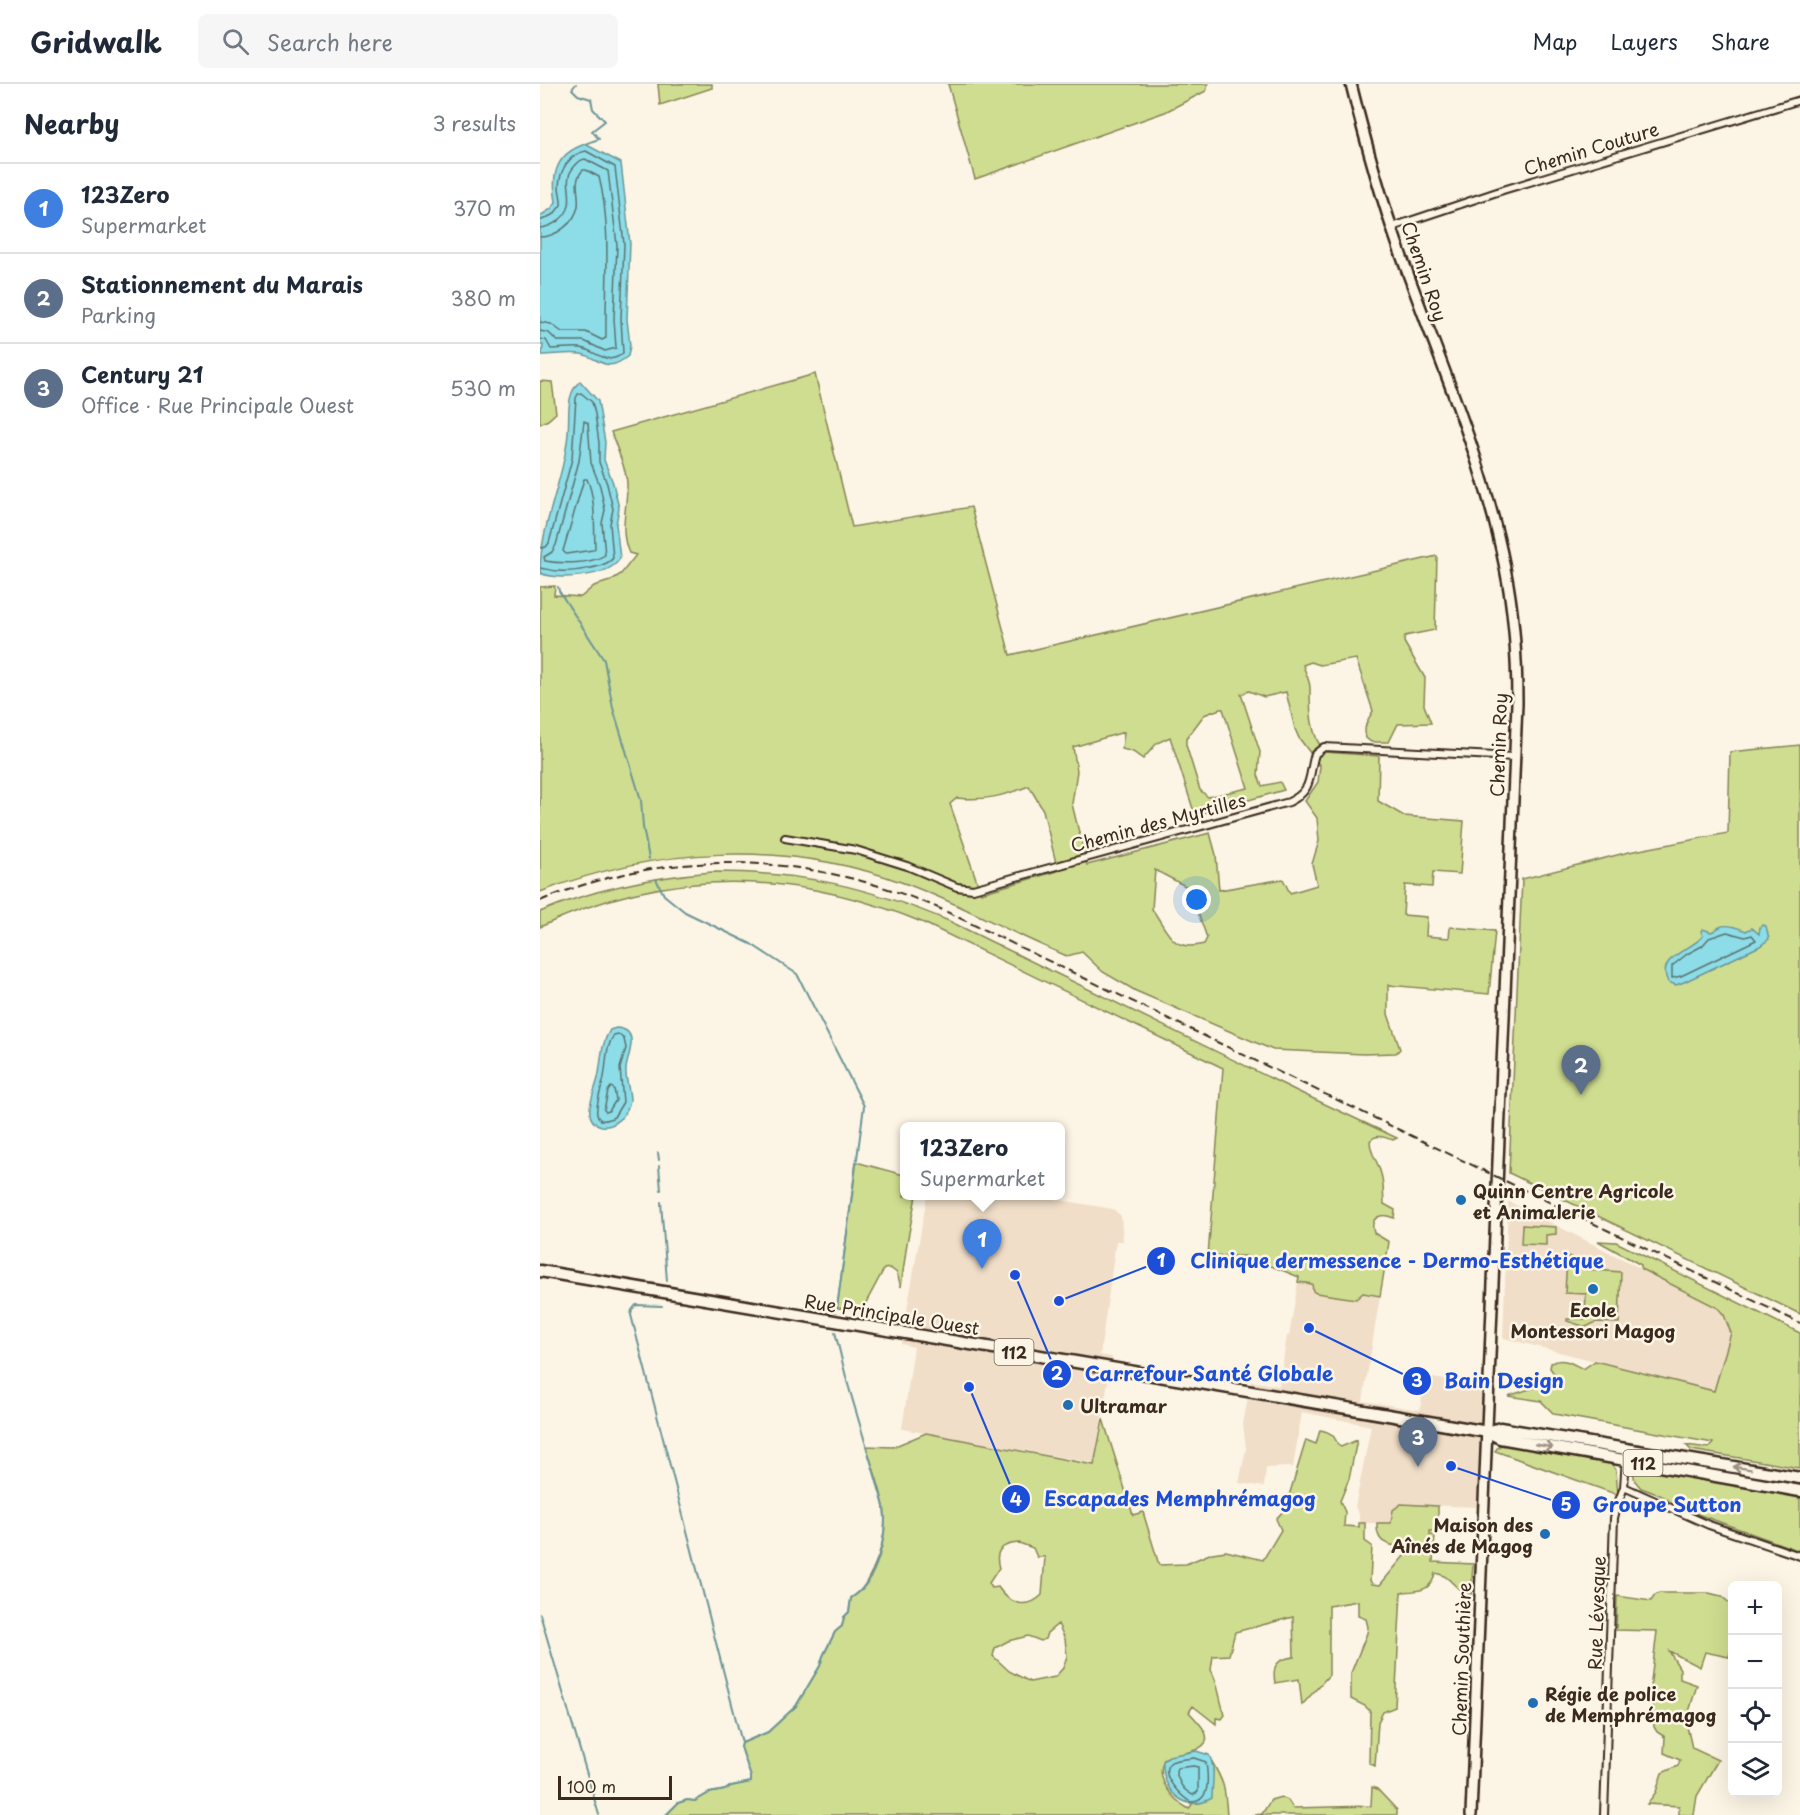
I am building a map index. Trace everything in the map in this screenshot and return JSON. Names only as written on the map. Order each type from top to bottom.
[{"type":"main road","name":"Rue Principale Ouest","points":[[540,1271],[1488,1432],[1500,1428],[1800,1491]]},
{"type":"main road","name":"Rue Principale Ouest","points":[[1626,1455],[1800,1478]]},
{"type":"street","name":"Chemin Roy","points":[[1351,84],[1369,154],[1392,227],[1478,468],[1500,546],[1509,592],[1516,664],[1514,757],[1490,1333],[1488,1432]]},
{"type":"street","name":"Chemin Couture","points":[[1392,227],[1503,190],[1800,100]]},
{"type":"street","name":"Chemin des Myrtilles","points":[[785,838],[856,850],[907,866],[957,887],[973,889],[1289,802],[1307,787],[1315,754],[1324,747],[1514,757]]},
{"type":"street","name":"Chemin Southière","points":[[1471,1815],[1488,1432]]},
{"type":"street","name":"Rue Lévesque","points":[[1604,1815],[1614,1518],[1624,1487],[1626,1455]]},
{"type":"street","points":[[1624,1487],[1709,1525],[1800,1557]]},
{"type":"shaded area","points":[[926,1200],[1060,1200],[1113,1209],[1121,1216],[1123,1241],[1116,1241],[1100,1355],[1112,1357],[1094,1463],[902,1429],[914,1347],[901,1344]]},
{"type":"shaded area","name":"Ecole Montessori Magog","points":[[1508,1201],[1719,1308],[1731,1333],[1714,1391],[1503,1338]]},
{"type":"shaded area","points":[[1298,1282],[1380,1296],[1363,1401],[1420,1410],[1425,1377],[1482,1385],[1477,1507],[1401,1504],[1392,1513],[1391,1523],[1359,1523],[1359,1514],[1355,1507],[1371,1426],[1302,1412],[1293,1467],[1266,1468],[1264,1487],[1239,1483],[1246,1449],[1243,1424],[1251,1381],[1279,1386]]},
{"type":"green space","points":[[658,84],[712,84],[712,88],[660,105]]},
{"type":"green space","points":[[948,84],[1208,84],[1206,91],[1165,112],[975,179]]},
{"type":"green space","points":[[815,374],[852,527],[971,507],[1010,655],[1437,556],[1435,630],[1405,636],[1404,642],[1425,678],[1424,705],[1431,723],[1398,724],[1389,742],[1371,742],[1366,738],[1365,727],[1373,711],[1356,659],[1320,665],[1311,662],[1303,665],[1310,685],[1311,713],[1316,738],[1325,752],[1379,756],[1378,801],[1404,816],[1464,821],[1460,874],[1433,872],[1432,887],[1405,885],[1403,915],[1427,917],[1426,936],[1449,938],[1450,927],[1495,931],[1489,994],[1388,985],[1388,1014],[1400,1049],[1396,1053],[1273,1050],[1136,991],[1103,972],[1082,952],[1067,956],[922,890],[856,869],[811,860],[765,855],[719,854],[674,858],[629,866],[584,877],[540,892],[540,587],[555,586],[554,595],[581,597],[594,586],[610,581],[621,574],[636,555],[629,553],[624,536],[627,481],[611,432]],"holes":[[[1249,691],[1264,697],[1286,692],[1299,738],[1320,766],[1318,782],[1305,801],[1317,818],[1319,841],[1312,864],[1317,885],[1290,893],[1283,879],[1219,890],[1216,855],[1210,833],[1087,865],[1072,804],[1077,771],[1073,747],[1124,732],[1122,749],[1133,752],[1143,759],[1157,743],[1170,737],[1195,815],[1284,790],[1280,782],[1262,786],[1258,775],[1260,752],[1241,694]],[[1223,709],[1248,788],[1208,797],[1200,790],[1186,739],[1204,715]],[[1029,786],[1043,810],[1058,871],[981,893],[950,804],[957,798],[985,798]],[[1155,870],[1189,888],[1207,938],[1204,944],[1193,946],[1177,943],[1152,909]]]},
{"type":"green space","points":[[540,381],[552,382],[556,413],[540,424]]},
{"type":"green space","points":[[1800,745],[1800,1314],[1509,1173],[1522,879],[1629,852],[1728,833],[1730,752]]},
{"type":"green space","points":[[712,872],[776,875],[834,883],[889,899],[949,921],[1397,1138],[1393,1140],[1378,1137],[1370,1141],[1382,1177],[1384,1204],[1395,1210],[1394,1218],[1381,1216],[1377,1217],[1373,1223],[1374,1233],[1389,1242],[1380,1296],[1363,1293],[1356,1299],[1316,1293],[1313,1291],[1312,1284],[1298,1282],[1299,1277],[1246,1256],[1208,1256],[1223,1068],[924,923],[876,905],[828,893],[780,885],[732,882],[684,885],[636,893],[588,907],[540,927],[540,912],[582,896],[624,885]]},
{"type":"green space","points":[[856,1162],[900,1174],[900,1200],[915,1200],[901,1287],[897,1273],[890,1268],[884,1269],[862,1310],[837,1308]]},
{"type":"green space","points":[[1522,1225],[1556,1227],[1556,1234],[1546,1235],[1546,1245],[1521,1244]]},
{"type":"green space","points":[[1598,1241],[1616,1242],[1800,1333],[1800,1468],[1691,1450],[1686,1445],[1709,1448],[1713,1443],[1554,1414],[1541,1401],[1508,1396],[1533,1388],[1561,1383],[1550,1368],[1551,1363],[1560,1361],[1583,1369],[1595,1361],[1714,1391],[1731,1333],[1724,1315],[1718,1308],[1641,1269],[1641,1265]]},
{"type":"green space","points":[[1567,1257],[1571,1257],[1570,1268],[1621,1272],[1619,1323],[1596,1322],[1586,1327],[1567,1321],[1567,1319],[1585,1319],[1586,1294],[1565,1293]]},
{"type":"green space","points":[[1103,1419],[1133,1515],[1143,1512],[1159,1565],[1186,1564],[1212,1553],[1226,1551],[1263,1560],[1281,1530],[1276,1519],[1285,1509],[1306,1440],[1316,1444],[1320,1430],[1332,1434],[1341,1447],[1357,1440],[1349,1479],[1340,1501],[1345,1512],[1344,1526],[1359,1527],[1359,1523],[1365,1523],[1365,1541],[1372,1546],[1370,1580],[1372,1584],[1380,1585],[1409,1550],[1382,1541],[1377,1531],[1377,1523],[1391,1523],[1393,1510],[1401,1504],[1438,1506],[1438,1522],[1446,1523],[1446,1532],[1430,1531],[1430,1535],[1435,1535],[1433,1562],[1473,1564],[1471,1595],[1459,1589],[1445,1577],[1435,1573],[1431,1584],[1427,1587],[1418,1591],[1401,1592],[1395,1707],[1383,1712],[1378,1722],[1375,1766],[1369,1763],[1370,1711],[1351,1699],[1351,1673],[1368,1627],[1366,1619],[1358,1616],[1358,1601],[1329,1606],[1329,1675],[1302,1705],[1299,1679],[1275,1683],[1274,1677],[1275,1668],[1279,1662],[1294,1657],[1293,1617],[1235,1632],[1229,1655],[1213,1656],[1211,1670],[1225,1715],[1222,1719],[1216,1718],[1216,1724],[1193,1706],[1189,1712],[1200,1724],[1207,1739],[1199,1748],[1165,1758],[1161,1773],[1166,1788],[1189,1809],[1213,1771],[1211,1760],[1224,1786],[1227,1815],[666,1815],[678,1803],[687,1800],[695,1801],[709,1793],[751,1782],[741,1747],[742,1743],[768,1732],[796,1706],[820,1666],[835,1632],[842,1626],[844,1617],[849,1612],[851,1598],[867,1582],[880,1551],[885,1521],[881,1493],[866,1446],[893,1447],[926,1433],[1094,1465]],"holes":[[[1019,1543],[1033,1548],[1037,1557],[1045,1557],[1042,1595],[1024,1604],[1007,1598],[998,1587],[992,1588],[989,1583],[999,1568],[997,1557],[1000,1550],[1008,1545]],[[1058,1624],[1065,1639],[1067,1656],[1063,1668],[1055,1677],[1030,1682],[1009,1671],[993,1656],[995,1648],[1008,1641],[1028,1636],[1041,1641]]]},
{"type":"green space","points":[[1507,1444],[1611,1463],[1616,1470],[1618,1495],[1495,1451],[1499,1446]]},
{"type":"green space","points":[[1640,1467],[1800,1495],[1800,1551],[1678,1507],[1660,1495],[1641,1488],[1635,1481],[1633,1472]]},
{"type":"green space","points":[[1659,1593],[1709,1593],[1721,1596],[1728,1602],[1728,1657],[1705,1652],[1700,1667],[1669,1651],[1680,1669],[1680,1679],[1697,1685],[1686,1722],[1692,1748],[1718,1760],[1697,1796],[1694,1815],[1679,1815],[1679,1806],[1647,1804],[1656,1792],[1662,1773],[1678,1766],[1680,1760],[1664,1753],[1665,1737],[1654,1727],[1651,1681],[1657,1631],[1616,1630],[1617,1596],[1651,1601]]},
{"type":"green space","points":[[1372,1787],[1377,1789],[1397,1810],[1397,1815],[1255,1815],[1262,1814],[1271,1800],[1281,1797],[1288,1800],[1293,1808],[1371,1806]]},
{"type":"water","points":[[585,144],[621,163],[630,244],[627,319],[630,346],[628,356],[620,362],[608,365],[581,354],[542,355],[543,345],[540,345],[540,216],[551,209],[556,202],[555,174],[562,159],[575,148]]},
{"type":"water","points":[[580,381],[598,401],[605,442],[604,460],[619,508],[616,524],[620,558],[615,564],[595,573],[558,577],[540,573],[541,555],[566,451],[570,399]]},
{"type":"water","points":[[1723,926],[1737,927],[1746,931],[1752,928],[1759,934],[1760,927],[1766,926],[1769,939],[1760,946],[1684,982],[1676,985],[1668,982],[1665,973],[1666,966],[1676,955],[1703,936],[1701,931],[1703,929],[1711,932]]},
{"type":"water","points":[[616,1028],[629,1033],[631,1038],[626,1073],[630,1100],[627,1110],[620,1119],[612,1125],[602,1126],[591,1118],[590,1105],[598,1078],[604,1042],[610,1030]]},
{"type":"water","points":[[1196,1751],[1209,1755],[1211,1760],[1212,1798],[1192,1803],[1176,1796],[1170,1789],[1163,1771],[1163,1761],[1169,1756]]},
{"type":"waterway","points":[[576,84],[572,89],[578,95],[591,99],[593,109],[605,121],[592,131],[599,139],[585,144]]},
{"type":"waterway","points":[[558,587],[604,660],[613,708],[641,800],[649,859]]},
{"type":"waterway","points":[[656,879],[664,895],[685,912],[751,944],[797,974],[864,1106],[837,1308]]},
{"type":"waterway","points":[[658,1153],[659,1160]]},
{"type":"waterway","points":[[659,1166],[661,1190]]},
{"type":"waterway","points":[[661,1202],[667,1281]]},
{"type":"waterway","points":[[662,1306],[636,1305],[631,1315],[742,1743]]},
{"type":"waterway","points":[[666,1815],[678,1803],[687,1800],[695,1801],[709,1793],[751,1782],[741,1747],[742,1743],[768,1732],[796,1706],[820,1666],[835,1632],[842,1626],[844,1617],[849,1612],[851,1598],[868,1581],[879,1557],[884,1530],[884,1506],[835,1332]]},
{"type":"waterway","points":[[540,1614],[599,1815]]},
{"type":"railway","points":[[540,901],[590,883],[641,871],[692,864],[744,863],[795,868],[846,877],[896,892],[945,911],[1800,1323]]},
{"type":"place","name":"Stationnement du Marais","points":[[1581,1095]]},
{"type":"place","name":"Quinn Centre Agricole et Animalerie","points":[[1461,1200]]},
{"type":"place","name":"123Zero","points":[[982,1269]]},
{"type":"place","name":"Carrefour Santé Globale","points":[[1015,1275]]},
{"type":"place","name":"Ecole Montessori Magog","points":[[1593,1289]]},
{"type":"place","name":"Clinique dermessence - Dermo-Esthétique","points":[[1059,1301]]},
{"type":"place","name":"Bain Design","points":[[1309,1328]]},
{"type":"place","name":"Escapades Memphrémagog","points":[[969,1387]]},
{"type":"place","name":"Ultramar","points":[[1068,1405]]},
{"type":"place","name":"Groupe Sutton","points":[[1451,1466]]},
{"type":"place","name":"Century 21","points":[[1418,1467]]},
{"type":"place","name":"Maison des Aînés de Magog","points":[[1545,1534]]},
{"type":"place","name":"Régie de police de Memphrémagog","points":[[1533,1703]]}]
